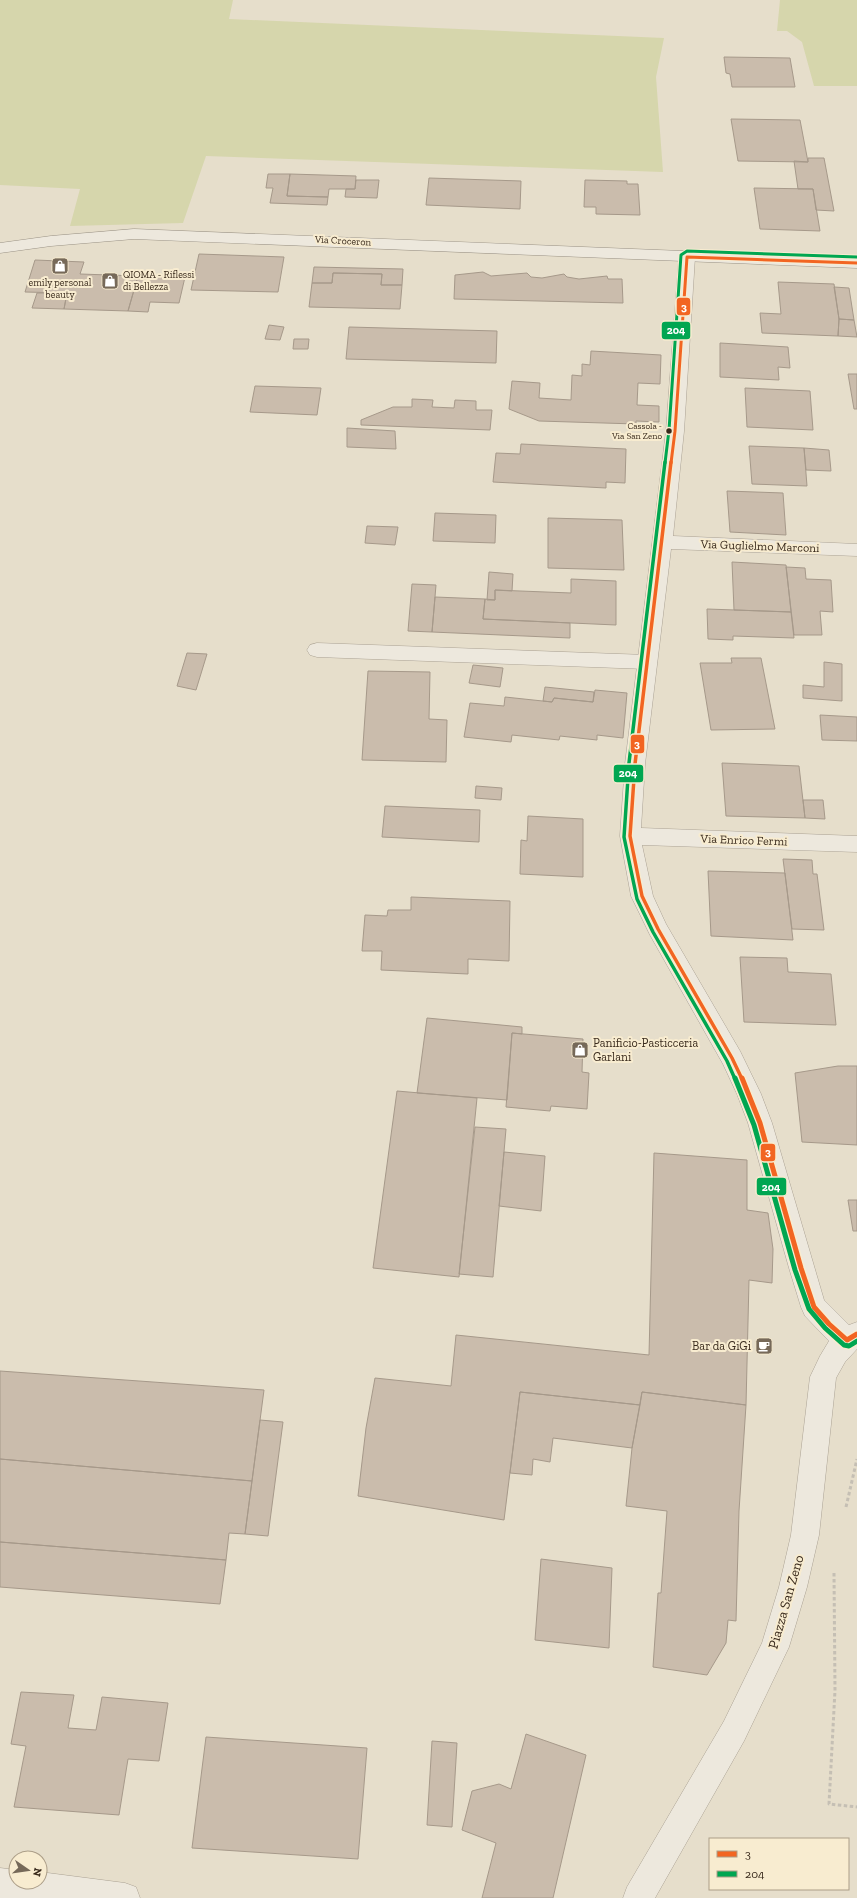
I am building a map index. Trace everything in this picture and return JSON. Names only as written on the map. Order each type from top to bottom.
[{"type":"street","name":"Via Croceron","points":[[0,248],[134,234],[204,235],[687,257],[857,263]]},
{"type":"street","points":[[687,257],[675,431],[663,542],[635,764],[630,836],[639,884],[648,909],[732,1058],[749,1094],[760,1123],[801,1268],[814,1307],[828,1324],[852,1337]]},
{"type":"street","name":"Via Guglielmo Marconi","points":[[663,542],[857,550]]},
{"type":"street","points":[[317,650],[647,662]]},
{"type":"street","name":"Via Enrico Fermi","points":[[630,836],[857,844]]},
{"type":"street","name":"Piazza San Zeno","points":[[638,1898],[734,1731],[775,1647],[792,1587],[804,1535],[823,1377],[829,1363],[852,1337]]},
{"type":"street","points":[[0,1883],[125,1898]]},
{"type":"path","points":[[845,1511],[857,1459]]},
{"type":"path","points":[[834,1571],[835,1690],[829,1804],[857,1807]]},
{"type":"green space","points":[[0,0],[233,0],[229,19],[664,38],[656,77],[663,172],[206,156],[183,223],[70,226],[80,189],[0,185]]},
{"type":"green space","points":[[780,0],[857,0],[857,86],[814,86],[802,42],[787,31],[777,31]]},
{"type":"building","points":[[724,57],[790,58],[795,87],[732,87],[730,74],[726,73]]},
{"type":"building","points":[[731,119],[800,120],[808,162],[738,161]]},
{"type":"building","points":[[808,158],[824,158],[834,211],[816,210],[813,189],[798,189],[794,161],[808,162]]},
{"type":"building","points":[[268,174],[290,174],[287,196],[328,197],[327,205],[270,203],[273,188],[266,188]]},
{"type":"building","points":[[290,174],[356,176],[355,189],[329,189],[328,197],[287,196]]},
{"type":"building","points":[[429,178],[521,181],[520,209],[426,205]]},
{"type":"building","points":[[356,180],[379,180],[377,198],[345,197],[346,189],[355,189]]},
{"type":"building","points":[[585,180],[627,181],[627,184],[638,184],[640,215],[596,214],[596,207],[584,207]]},
{"type":"building","points":[[754,188],[813,189],[820,231],[760,229]]},
{"type":"building","points":[[199,254],[284,257],[278,292],[191,290]]},
{"type":"building","points":[[35,260],[84,262],[80,274],[138,276],[128,311],[64,309],[67,293],[25,292]]},
{"type":"building","points":[[314,267],[403,269],[402,285],[381,285],[382,274],[333,273],[332,283],[312,283]]},
{"type":"building","points":[[483,272],[491,276],[527,273],[531,277],[542,278],[564,274],[567,277],[579,279],[607,276],[608,279],[622,279],[623,303],[454,299],[455,275]]},
{"type":"building","points":[[333,273],[382,274],[381,285],[402,285],[400,309],[309,307],[312,283],[332,283]]},
{"type":"building","points":[[138,276],[185,277],[179,303],[150,302],[148,312],[128,311]]},
{"type":"building","points":[[778,282],[834,284],[839,319],[838,336],[762,333],[760,313],[781,314]]},
{"type":"building","points":[[834,287],[849,288],[854,320],[839,319]]},
{"type":"building","points":[[37,293],[67,293],[64,309],[32,308]]},
{"type":"building","points":[[839,319],[854,320],[857,337],[838,336]]},
{"type":"building","points":[[269,325],[284,327],[280,340],[265,339]]},
{"type":"building","points":[[349,327],[497,331],[496,363],[346,359]]},
{"type":"building","points":[[294,339],[309,339],[308,349],[293,349]]},
{"type":"building","points":[[720,343],[788,347],[790,368],[778,367],[779,380],[720,377]]},
{"type":"building","points":[[591,351],[661,355],[660,384],[638,383],[637,405],[659,406],[659,422],[636,421],[636,424],[539,421],[509,409],[512,381],[540,383],[539,398],[571,400],[572,375],[582,376],[582,364],[590,365]]},
{"type":"building","points":[[848,374],[857,374],[857,409],[854,409]]},
{"type":"building","points":[[255,386],[321,388],[317,415],[250,412]]},
{"type":"building","points":[[745,388],[810,391],[813,430],[747,427]]},
{"type":"building","points":[[412,399],[433,400],[432,407],[454,408],[455,400],[476,401],[476,410],[492,410],[490,430],[361,425],[361,420],[393,407],[412,407]]},
{"type":"building","points":[[347,428],[395,431],[396,449],[347,447]]},
{"type":"building","points":[[521,444],[626,449],[625,483],[606,482],[606,488],[493,482],[496,453],[520,454]]},
{"type":"building","points":[[749,446],[804,448],[807,486],[752,484]]},
{"type":"building","points":[[804,448],[829,450],[831,471],[806,470]]},
{"type":"building","points":[[727,491],[783,493],[786,535],[730,532]]},
{"type":"building","points":[[435,513],[496,515],[495,543],[433,541]]},
{"type":"building","points":[[548,518],[622,520],[624,570],[548,568]]},
{"type":"building","points":[[367,526],[398,527],[395,545],[365,543]]},
{"type":"building","points":[[732,562],[786,565],[791,612],[734,610]]},
{"type":"building","points":[[786,567],[805,568],[806,579],[831,580],[833,612],[820,611],[822,635],[794,635]]},
{"type":"building","points":[[489,572],[513,574],[512,591],[495,590],[495,600],[487,600]]},
{"type":"building","points":[[571,579],[616,581],[616,625],[483,619],[485,599],[495,600],[495,590],[571,593]]},
{"type":"building","points":[[412,584],[436,585],[432,632],[408,631]]},
{"type":"building","points":[[435,597],[485,599],[483,619],[570,623],[570,638],[432,632]]},
{"type":"building","points":[[707,609],[791,612],[794,638],[733,636],[733,640],[708,639]]},
{"type":"building","points":[[187,653],[207,654],[196,690],[177,686]]},
{"type":"building","points":[[731,658],[761,658],[775,729],[711,730],[700,663],[732,663]]},
{"type":"building","points":[[824,662],[842,664],[842,701],[803,698],[803,685],[824,687]]},
{"type":"building","points":[[473,665],[503,668],[500,687],[469,683]]},
{"type":"building","points":[[368,671],[430,672],[429,719],[447,720],[446,762],[362,760]]},
{"type":"building","points":[[545,687],[594,692],[593,702],[554,698],[552,702],[543,701]]},
{"type":"building","points":[[595,690],[627,693],[623,738],[597,735],[597,740],[560,736],[559,740],[512,735],[511,742],[464,737],[470,703],[504,706],[505,697],[552,702],[554,698],[593,702]]},
{"type":"building","points":[[820,715],[857,717],[857,741],[822,740]]},
{"type":"building","points":[[722,763],[799,766],[805,818],[726,816]]},
{"type":"building","points":[[476,786],[502,788],[501,800],[475,798]]},
{"type":"building","points":[[803,800],[823,800],[825,819],[805,818]]},
{"type":"building","points":[[385,806],[480,810],[479,842],[382,837]]},
{"type":"building","points":[[528,816],[583,819],[583,877],[520,874],[521,840],[527,841]]},
{"type":"building","points":[[783,859],[812,860],[813,874],[817,874],[824,930],[792,929]]},
{"type":"building","points":[[708,871],[785,873],[793,940],[711,936]]},
{"type":"building","points":[[411,897],[510,901],[509,961],[468,959],[468,974],[381,970],[382,951],[362,951],[365,915],[387,916],[388,910],[411,910]]},
{"type":"building","points":[[740,957],[787,958],[788,972],[831,974],[836,1025],[744,1022]]},
{"type":"building","points":[[427,1018],[522,1027],[522,1034],[512,1033],[507,1100],[417,1093]]},
{"type":"building","points":[[512,1033],[583,1039],[582,1072],[589,1073],[587,1109],[551,1106],[550,1111],[506,1107]]},
{"type":"building","points":[[838,1066],[857,1066],[857,1145],[802,1142],[795,1073]]},
{"type":"building","points":[[397,1091],[477,1098],[459,1277],[373,1268]]},
{"type":"building","points":[[475,1127],[506,1129],[493,1277],[459,1274]]},
{"type":"building","points":[[504,1152],[545,1156],[541,1211],[499,1206]]},
{"type":"building","points":[[654,1153],[747,1160],[747,1210],[768,1213],[773,1249],[772,1283],[749,1280],[746,1405],[642,1392],[640,1405],[520,1392],[504,1520],[358,1496],[366,1428],[375,1378],[451,1386],[456,1335],[649,1355]]},
{"type":"building","points":[[848,1200],[857,1200],[857,1231],[853,1231]]},
{"type":"building","points":[[0,1371],[264,1390],[252,1481],[0,1459]]},
{"type":"building","points":[[520,1392],[640,1405],[632,1448],[553,1438],[550,1462],[533,1459],[532,1475],[510,1473]]},
{"type":"building","points":[[642,1392],[746,1405],[739,1511],[736,1621],[728,1620],[726,1643],[707,1675],[653,1667],[658,1593],[661,1593],[667,1511],[626,1506],[632,1448]]},
{"type":"building","points":[[260,1420],[283,1422],[268,1536],[245,1534]]},
{"type":"building","points":[[0,1459],[252,1481],[245,1534],[229,1533],[226,1560],[0,1542]]},
{"type":"building","points":[[0,1542],[226,1560],[220,1604],[0,1587]]},
{"type":"building","points":[[541,1559],[612,1568],[609,1648],[535,1640]]},
{"type":"building","points":[[21,1692],[74,1695],[68,1728],[96,1730],[102,1697],[168,1703],[159,1761],[128,1759],[119,1815],[14,1807],[26,1746],[11,1744]]},
{"type":"building","points":[[526,1734],[586,1755],[553,1898],[482,1898],[496,1843],[462,1830],[472,1791],[499,1784],[511,1789]]},
{"type":"building","points":[[206,1737],[367,1748],[358,1859],[192,1848]]},
{"type":"building","points":[[432,1741],[457,1743],[452,1827],[427,1825]]},
{"type":"transit line","name":"204","points":[[857,257],[687,251],[681,255],[669,430],[629,763],[624,837],[637,899],[653,932],[727,1061],[743,1096],[754,1125],[795,1270],[809,1309],[825,1328],[844,1345],[849,1346],[857,1341]]},
{"type":"transit line","name":"3","points":[[857,263],[687,257],[675,431],[635,764],[630,836],[642,896],[658,929],[732,1058],[749,1094],[760,1123],[801,1268],[814,1307],[829,1324],[847,1340],[857,1334]]},
{"type":"place","name":"emily personal beauty","points":[[60,266]]},
{"type":"place","name":"QIOMA - Riflessi di Bellezza","points":[[110,281]]},
{"type":"place","name":"Cassola - Via San Zeno","points":[[669,431]]},
{"type":"place","name":"Panificio-Pasticceria Garlani","points":[[580,1050]]},
{"type":"place","name":"Bar da GiGi","points":[[764,1346]]}]
